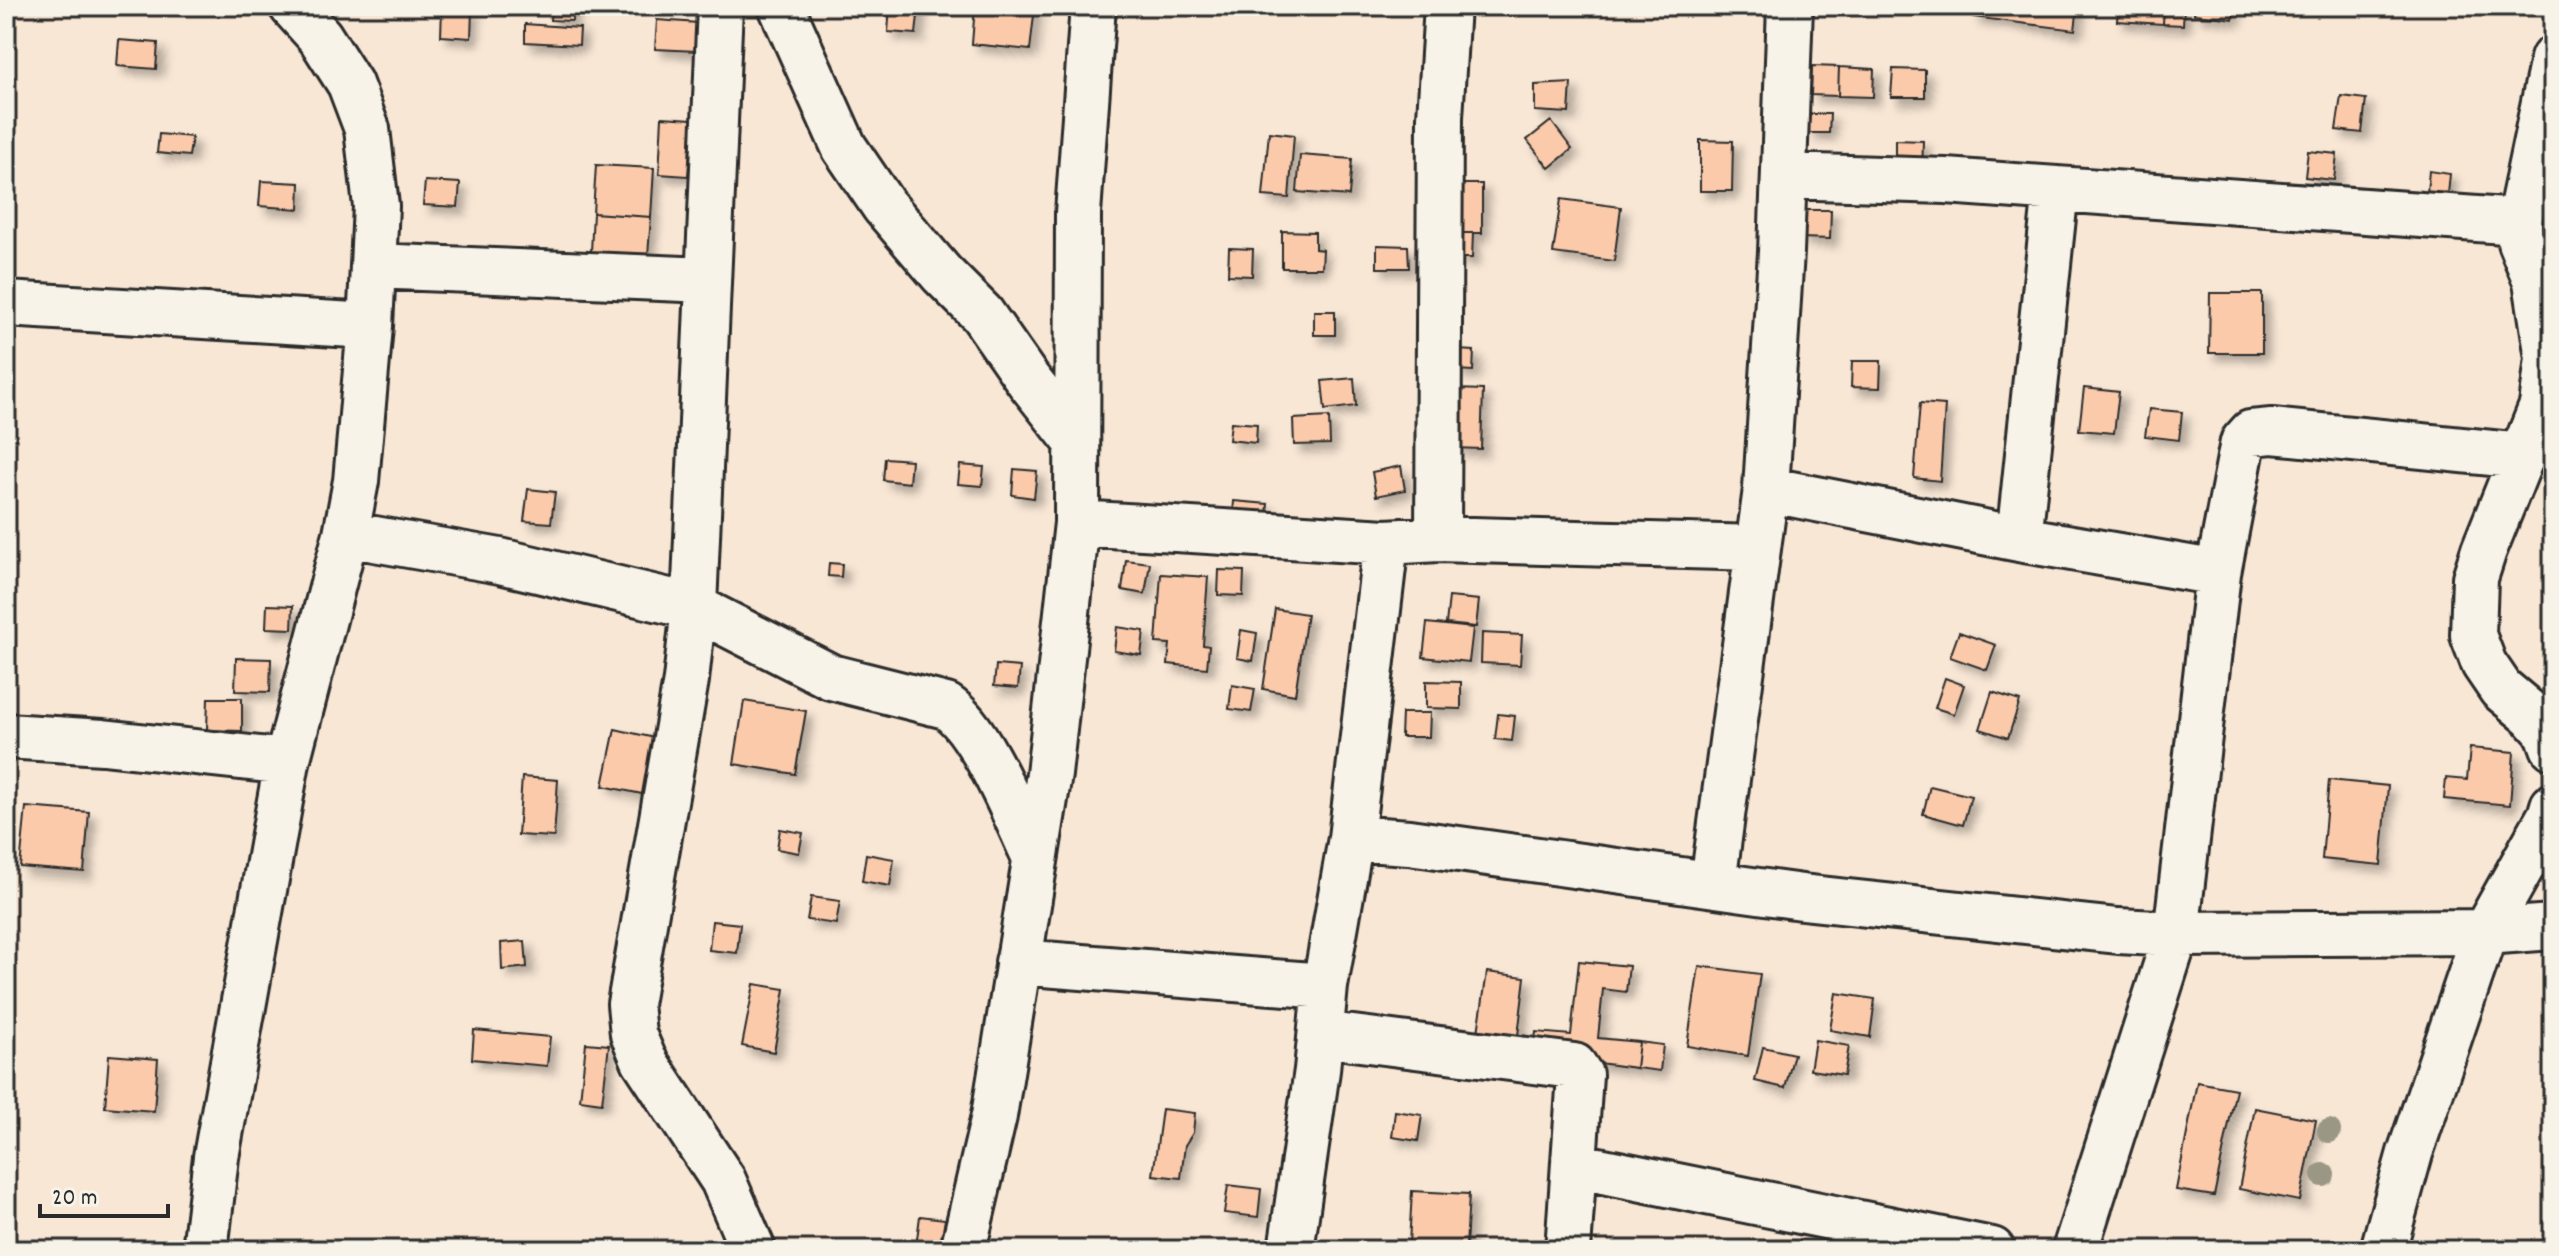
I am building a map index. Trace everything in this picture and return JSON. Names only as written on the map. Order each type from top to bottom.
[{"type":"street","points":[[205,1250],[216,1157],[287,762],[346,534],[356,481],[370,326],[376,206],[367,129],[350,84],[320,37],[292,6]]},
{"type":"street","points":[[720,6],[694,607],[686,680],[630,1004],[633,1034],[644,1060],[723,1180],[753,1250]]},
{"type":"street","points":[[781,6],[852,159],[884,206],[942,274],[982,314],[1077,442]]},
{"type":"street","points":[[963,1250],[994,1116],[1049,774],[1077,523],[1078,213],[1093,6]]},
{"type":"street","points":[[1438,539],[1440,117],[1447,6]]},
{"type":"street","points":[[1713,883],[1766,489],[1773,398],[1790,6]]},
{"type":"street","points":[[2553,59],[2519,222],[2520,242],[2536,281],[2548,358],[2542,406],[2475,578],[2473,635],[2484,664],[2501,689],[2532,715],[2548,733],[2553,747]]},
{"type":"street","points":[[1784,176],[1946,181],[2519,222]]},
{"type":"street","points":[[2019,539],[2056,189]]},
{"type":"street","points":[[373,266],[708,280]]},
{"type":"street","points":[[6,304],[370,326]]},
{"type":"street","points":[[2075,1250],[2176,934],[2218,573],[2243,442],[2251,433],[2272,431],[2522,456]]},
{"type":"street","points":[[1766,489],[2019,539],[2218,573]]},
{"type":"street","points":[[1077,523],[1386,542],[1438,539],[1758,548]]},
{"type":"street","points":[[346,534],[500,561],[694,607],[831,677],[946,706],[968,725],[1035,858]]},
{"type":"street","points":[[1291,1250],[1325,986],[1351,838],[1386,542]]},
{"type":"street","points":[[6,736],[103,742],[287,762]]},
{"type":"street","points":[[2383,1250],[2410,1153],[2485,932],[2553,806]]},
{"type":"street","points":[[1351,838],[1409,842],[1802,897],[2118,931],[2176,934],[2485,932],[2553,927]]},
{"type":"street","points":[[1018,962],[1325,986]]},
{"type":"street","points":[[1321,1034],[1574,1066],[1580,1075],[1568,1250]]},
{"type":"street","points":[[1574,1165],[1992,1250]]},
{"type":"building","points":[[551,6],[573,6],[572,21],[550,20]]},
{"type":"building","points":[[890,6],[919,6],[916,34],[888,32]]},
{"type":"building","points":[[975,6],[1035,6],[1030,50],[972,44]]},
{"type":"building","points":[[1974,6],[2078,6],[2075,30],[1973,17]]},
{"type":"building","points":[[2118,6],[2164,6],[2163,24],[2117,21]]},
{"type":"building","points":[[2164,6],[2184,6],[2183,25],[2163,24]]},
{"type":"building","points":[[2195,6],[2235,6],[2233,19],[2194,14]]},
{"type":"building","points":[[442,8],[472,10],[471,38],[441,36]]},
{"type":"building","points":[[657,20],[698,23],[697,51],[655,49]]},
{"type":"building","points":[[525,24],[580,28],[579,45],[525,42]]},
{"type":"building","points":[[119,40],[158,43],[156,69],[117,66]]},
{"type":"building","points":[[1812,66],[1839,67],[1838,96],[1811,95]]},
{"type":"building","points":[[1839,67],[1874,69],[1873,97],[1838,96]]},
{"type":"building","points":[[1893,69],[1925,70],[1925,97],[1891,97]]},
{"type":"building","points":[[1571,83],[1569,113],[1535,111],[1535,85]]},
{"type":"building","points":[[2341,96],[2366,99],[2362,133],[2336,130]]},
{"type":"building","points":[[1809,114],[1830,114],[1829,133],[1809,133]]},
{"type":"building","points":[[662,117],[692,119],[688,176],[659,174]]},
{"type":"building","points":[[1551,121],[1572,149],[1549,168],[1527,140]]},
{"type":"building","points":[[1269,132],[1294,135],[1289,198],[1263,196]]},
{"type":"building","points":[[159,134],[192,137],[189,156],[157,153]]},
{"type":"building","points":[[1700,140],[1733,141],[1732,191],[1700,191]]},
{"type":"building","points":[[1895,140],[1923,141],[1922,175],[1895,174]]},
{"type":"building","points":[[2308,151],[2337,154],[2334,180],[2305,177]]},
{"type":"building","points":[[1300,155],[1352,159],[1349,196],[1297,192]]},
{"type":"building","points":[[596,165],[654,168],[651,217],[593,213]]},
{"type":"building","points":[[2429,171],[2450,174],[2448,194],[2427,192]]},
{"type":"building","points":[[261,181],[300,183],[299,209],[259,206]]},
{"type":"building","points":[[425,181],[460,183],[458,207],[423,205]]},
{"type":"building","points":[[1456,184],[1482,184],[1482,233],[1456,233]]},
{"type":"building","points":[[1561,199],[1621,207],[1614,261],[1553,253]]},
{"type":"building","points":[[1801,210],[1831,210],[1830,239],[1801,238]]},
{"type":"building","points":[[593,213],[651,217],[648,255],[591,252]]},
{"type":"building","points":[[1282,231],[1315,232],[1315,249],[1323,250],[1322,268],[1282,268]]},
{"type":"building","points":[[1457,233],[1473,233],[1472,258],[1457,258]]},
{"type":"building","points":[[1377,245],[1408,246],[1409,268],[1377,268]]},
{"type":"building","points":[[1229,248],[1253,249],[1252,276],[1228,275]]},
{"type":"building","points":[[2210,293],[2262,293],[2262,353],[2209,353]]},
{"type":"building","points":[[1314,311],[1335,311],[1335,335],[1314,335]]},
{"type":"building","points":[[1457,350],[1474,351],[1473,371],[1456,370]]},
{"type":"building","points":[[1852,361],[1881,361],[1880,388],[1851,387]]},
{"type":"building","points":[[1354,378],[1356,406],[1325,410],[1322,381]]},
{"type":"building","points":[[2084,388],[2119,392],[2114,433],[2079,430]]},
{"type":"building","points":[[1456,389],[1483,390],[1481,449],[1455,448]]},
{"type":"building","points":[[1920,403],[1945,405],[1940,481],[1914,478]]},
{"type":"building","points":[[2149,409],[2182,412],[2179,440],[2145,436]]},
{"type":"building","points":[[1329,417],[1330,444],[1294,445],[1293,419]]},
{"type":"building","points":[[1231,422],[1257,424],[1256,443],[1229,440]]},
{"type":"building","points":[[885,458],[911,460],[909,483],[883,480]]},
{"type":"building","points":[[960,465],[984,467],[982,486],[958,484]]},
{"type":"building","points":[[1401,466],[1405,490],[1376,496],[1372,472]]},
{"type":"building","points":[[1014,469],[1037,471],[1034,498],[1012,495]]},
{"type":"building","points":[[528,489],[555,492],[551,523],[524,521]]},
{"type":"building","points":[[1234,501],[1268,504],[1266,529],[1232,527]]},
{"type":"building","points":[[1126,560],[1150,563],[1145,594],[1122,590]]},
{"type":"building","points":[[829,563],[842,564],[841,577],[828,576]]},
{"type":"building","points":[[1219,570],[1244,571],[1243,596],[1218,595]]},
{"type":"building","points":[[1161,574],[1208,577],[1203,645],[1209,646],[1207,668],[1168,664],[1170,644],[1156,643]]},
{"type":"building","points":[[1449,597],[1479,600],[1476,627],[1446,624]]},
{"type":"building","points":[[267,605],[293,606],[292,629],[266,628]]},
{"type":"building","points":[[1275,609],[1307,614],[1295,695],[1263,689]]},
{"type":"building","points":[[1427,623],[1473,628],[1469,662],[1423,657]]},
{"type":"building","points":[[1117,627],[1144,631],[1141,655],[1114,651]]},
{"type":"building","points":[[1241,630],[1257,633],[1253,661],[1237,658]]},
{"type":"building","points":[[1959,632],[1996,645],[1987,670],[1950,657]]},
{"type":"building","points":[[1482,633],[1522,635],[1520,665],[1481,663]]},
{"type":"building","points":[[236,658],[271,659],[270,692],[235,691]]},
{"type":"building","points":[[996,665],[1020,667],[1018,688],[994,686]]},
{"type":"building","points":[[1945,678],[1964,685],[1954,714],[1935,708]]},
{"type":"building","points":[[1426,681],[1461,682],[1461,709],[1426,708]]},
{"type":"building","points":[[1232,685],[1255,689],[1251,712],[1229,709]]},
{"type":"building","points":[[1992,692],[2020,701],[2008,738],[1980,729]]},
{"type":"building","points":[[208,698],[242,698],[242,731],[207,730]]},
{"type":"building","points":[[744,701],[806,711],[795,774],[734,764]]},
{"type":"building","points":[[1402,713],[1430,713],[1429,737],[1401,737]]},
{"type":"building","points":[[1498,714],[1515,716],[1512,741],[1495,739]]},
{"type":"building","points":[[615,729],[659,739],[647,795],[603,786]]},
{"type":"building","points":[[2470,748],[2514,752],[2510,805],[2444,799],[2446,778],[2467,780]]},
{"type":"building","points":[[522,777],[558,780],[554,837],[518,835]]},
{"type":"building","points":[[2329,780],[2388,786],[2381,865],[2322,859]]},
{"type":"building","points":[[1930,786],[1971,796],[1963,825],[1923,814]]},
{"type":"building","points":[[26,807],[89,812],[84,872],[20,867]]},
{"type":"building","points":[[780,829],[803,833],[799,853],[777,849]]},
{"type":"building","points":[[866,854],[894,859],[890,886],[862,881]]},
{"type":"building","points":[[811,897],[840,901],[836,924],[807,920]]},
{"type":"building","points":[[712,921],[740,924],[737,953],[709,950]]},
{"type":"building","points":[[525,941],[527,967],[502,970],[501,943]]},
{"type":"building","points":[[1579,961],[1629,966],[1626,992],[1603,989],[1598,1038],[1639,1042],[1636,1068],[1533,1054],[1536,1032],[1571,1035]]},
{"type":"building","points":[[1699,966],[1760,974],[1748,1056],[1687,1046]]},
{"type":"building","points":[[1487,972],[1525,977],[1516,1052],[1476,1046]]},
{"type":"building","points":[[754,984],[785,989],[774,1052],[742,1046]]},
{"type":"building","points":[[1836,993],[1875,999],[1870,1037],[1830,1030]]},
{"type":"building","points":[[474,1030],[550,1037],[547,1066],[472,1059]]},
{"type":"building","points":[[1815,1040],[1849,1046],[1844,1075],[1810,1070]]},
{"type":"building","points":[[1639,1042],[1663,1045],[1660,1071],[1636,1068]]},
{"type":"building","points":[[586,1043],[609,1045],[602,1103],[580,1100]]},
{"type":"building","points":[[1763,1047],[1794,1054],[1785,1088],[1755,1081]]},
{"type":"building","points":[[109,1055],[158,1059],[154,1111],[105,1107]]},
{"type":"building","points":[[2197,1082],[2236,1089],[2214,1196],[2176,1190]]},
{"type":"building","points":[[2255,1108],[2316,1120],[2300,1201],[2239,1189]]},
{"type":"building","points":[[1162,1109],[1195,1113],[1193,1133],[1185,1145],[1181,1178],[1153,1175]]},
{"type":"building","points":[[1395,1111],[1422,1115],[1418,1141],[1392,1137]]},
{"type":"building","points":[[2548,1140],[2553,1140],[2553,1173],[2545,1172]]},
{"type":"building","points":[[1228,1185],[1261,1189],[1258,1217],[1224,1213]]},
{"type":"building","points":[[1412,1191],[1469,1194],[1466,1247],[1409,1244]]},
{"type":"building","points":[[920,1216],[945,1219],[941,1250],[916,1247]]}]
